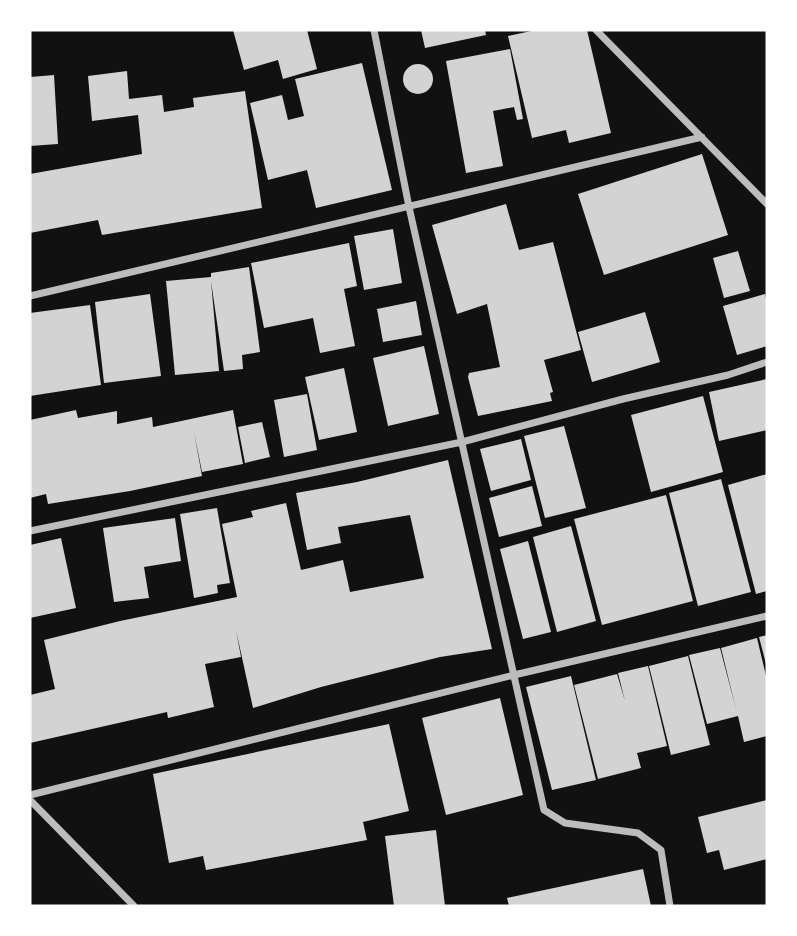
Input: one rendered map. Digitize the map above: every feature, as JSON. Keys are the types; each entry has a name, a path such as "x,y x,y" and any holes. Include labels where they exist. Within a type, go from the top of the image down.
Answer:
{"street":[{"path":"374,30 409,207 544,810 565,823 638,833 646,838 660,850 670,906"},
{"path":"596,30 767,204"},
{"path":"30,296 702,137"},
{"path":"30,531 462,442 623,399 728,375 767,362"},
{"path":"134,906 30,798 514,676 767,616"}],"building":[{"path":"233,30 307,30 317,69 283,79 278,60 244,70"},
{"path":"421,30 485,30 486,35 425,48"},
{"path":"536,30 587,30 611,133 569,143 566,130 532,138 508,36"},
{"path":"510,49 523,119 517,120 514,107 493,111 503,166 466,173 446,61"},
{"path":"362,63 392,190 316,208 307,170 268,180 250,103 282,95 288,120 304,116 295,79"},
{"path":"418,64 428,69 433,79 428,89 418,94 408,89 403,79 408,69"},
{"path":"127,71 129,99 162,95 164,112 194,107 193,98 245,91 262,208 102,235 98,220 30,233 30,174 142,154 138,115 92,121 88,76"},
{"path":"54,75 58,144 30,146 30,77"},
{"path":"702,154 728,235 604,275 578,194"},
{"path":"506,204 519,250 553,242 581,350 544,360 553,392 550,393 552,401 478,416 469,373 500,367 487,304 457,314 432,225"},
{"path":"393,229 402,283 364,290 354,236"},
{"path":"349,243 357,286 344,289 355,346 320,353 313,318 264,328 251,263"},
{"path":"738,251 750,291 724,298 713,258"},
{"path":"249,267 260,352 242,355 243,369 224,371 211,281 219,371 175,375 166,281 211,277 211,273"},
{"path":"150,294 161,376 104,383 95,302"},
{"path":"765,294 767,346 737,355 723,306"},
{"path":"416,301 422,335 383,342 377,309"},
{"path":"90,305 101,385 30,396 30,313"},
{"path":"645,312 660,362 592,382 578,332"},
{"path":"424,346 439,414 388,426 373,358"},
{"path":"344,368 357,432 319,440 305,377"},
{"path":"767,379 767,430 719,441 709,392"},
{"path":"307,394 317,450 284,457 274,400"},
{"path":"703,396 723,472 651,492 631,415"},
{"path":"76,410 78,418 117,411 117,424 152,417 153,427 233,410 243,464 202,472 194,432 202,476 48,504 46,494 30,498 30,420"},
{"path":"262,422 270,457 245,463 238,427"},
{"path":"564,426 586,508 545,518 524,436"},
{"path":"521,439 531,480 491,491 480,449"},
{"path":"448,460 492,649 440,657 321,687 253,708 236,630 241,657 205,664 214,707 168,718 167,712 30,743 30,695 55,689 44,640 237,597 222,524 253,517 251,511 286,503 301,570 343,560 350,592 424,578 410,515 338,527 341,543 307,550 296,493 357,482"},
{"path":"767,474 767,591 756,594 728,485"},
{"path":"721,479 751,592 698,606 669,493"},
{"path":"532,486 542,526 499,537 489,498"},
{"path":"666,495 693,601 602,625 574,519"},
{"path":"217,508 230,583 217,585 218,593 194,598 180,514"},
{"path":"175,518 181,561 144,567 149,598 114,602 103,528"},
{"path":"571,526 596,621 557,632 533,537"},
{"path":"61,538 76,608 30,618 30,545"},
{"path":"528,541 551,632 523,639 500,549"},
{"path":"767,635 767,664 766,664 759,637"},
{"path":"757,638 767,680 767,736 744,742 738,716 707,724 689,655 720,648 736,709 721,648"},
{"path":"688,656 710,745 671,755 649,666"},
{"path":"648,666 667,746 637,753 641,768 598,779 574,685 617,674 625,701 618,673"},
{"path":"571,676 596,780 552,790 526,687"},
{"path":"500,698 523,795 446,815 422,718"},
{"path":"389,724 409,811 363,822 367,840 206,870 203,856 169,863 153,774"},
{"path":"767,800 767,859 724,870 719,850 707,853 698,817"},
{"path":"436,830 445,906 394,906 385,836"},
{"path":"643,869 651,906 509,906 507,898"}]}
